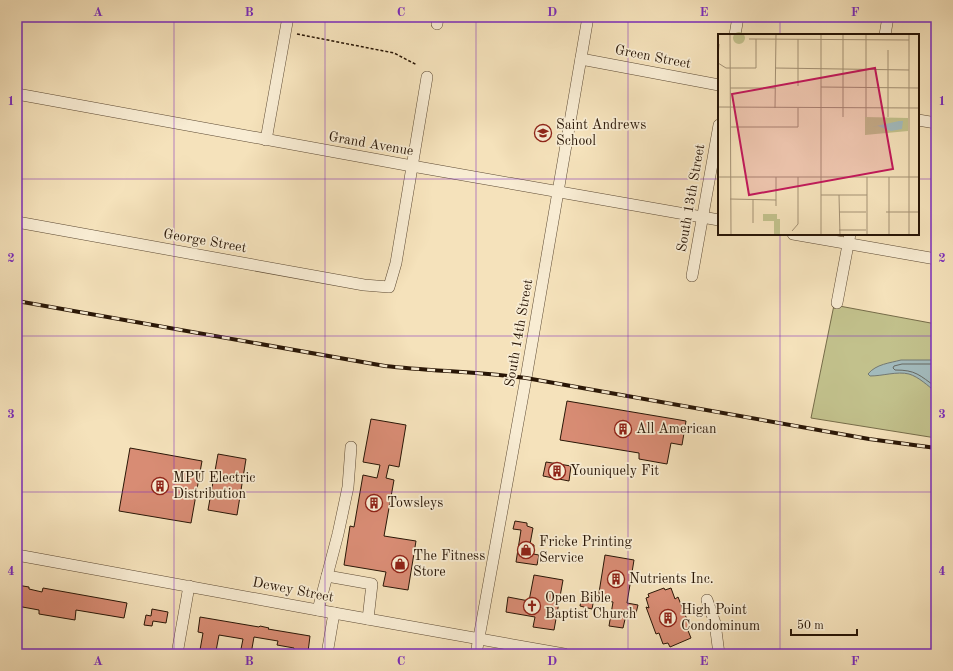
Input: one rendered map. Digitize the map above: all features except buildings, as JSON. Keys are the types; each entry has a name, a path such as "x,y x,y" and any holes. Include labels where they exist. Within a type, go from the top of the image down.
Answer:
{"street":[{"path":"266,140 288,17"},
{"name":"South 14th Street","path":"476,654 526,378 588,17"},
{"path":"735,34 738,17"},
{"path":"885,34 888,17"},
{"name":"Green Street","path":"581,59 718,85"},
{"path":"412,166 427,77"},
{"name":"Grand Avenue","path":"17,94 266,140 718,220"},
{"path":"919,120 936,123"},
{"name":"South 13th Street","path":"692,276 718,130"},
{"name":"George Street","path":"17,222 364,285 389,287 396,263 412,166"},
{"path":"804,235 849,239 936,259"},
{"path":"838,303 849,239"},
{"path":"318,610 338,534 348,487 351,447"},
{"name":"Dewey Street","path":"17,555 564,654"},
{"path":"327,576 372,584 368,619"},
{"path":"177,654 189,586"},
{"path":"706,600 715,623 719,654"},
{"path":"327,654 334,613"}],"path":[{"path":"297,34 394,53 416,65"}],"shaded area":[{"path":"834,305 936,324 936,438 811,418"}],"water":[{"path":"901,360 936,360 936,392 913,375 900,373 870,376 868,374 879,366"}],"railway":[{"path":"17,301 385,366 526,378 869,439 936,448"}],"place":[{"name":"Saint Andrews School","path":"543,133"},
{"name":"All American","path":"623,429"},
{"name":"Youniquely Fit","path":"557,471"},
{"name":"MPU Electric Distribution","path":"160,486"},
{"name":"Towsleys","path":"374,503"},
{"name":"Fricke Printing Service","path":"526,550"},
{"name":"The Fitness Store","path":"400,564"},
{"name":"Nutrients Inc.","path":"616,579"},
{"name":"Open Bible Baptist Church","path":"532,606"},
{"name":"High Point Condominum","path":"668,618"}]}
